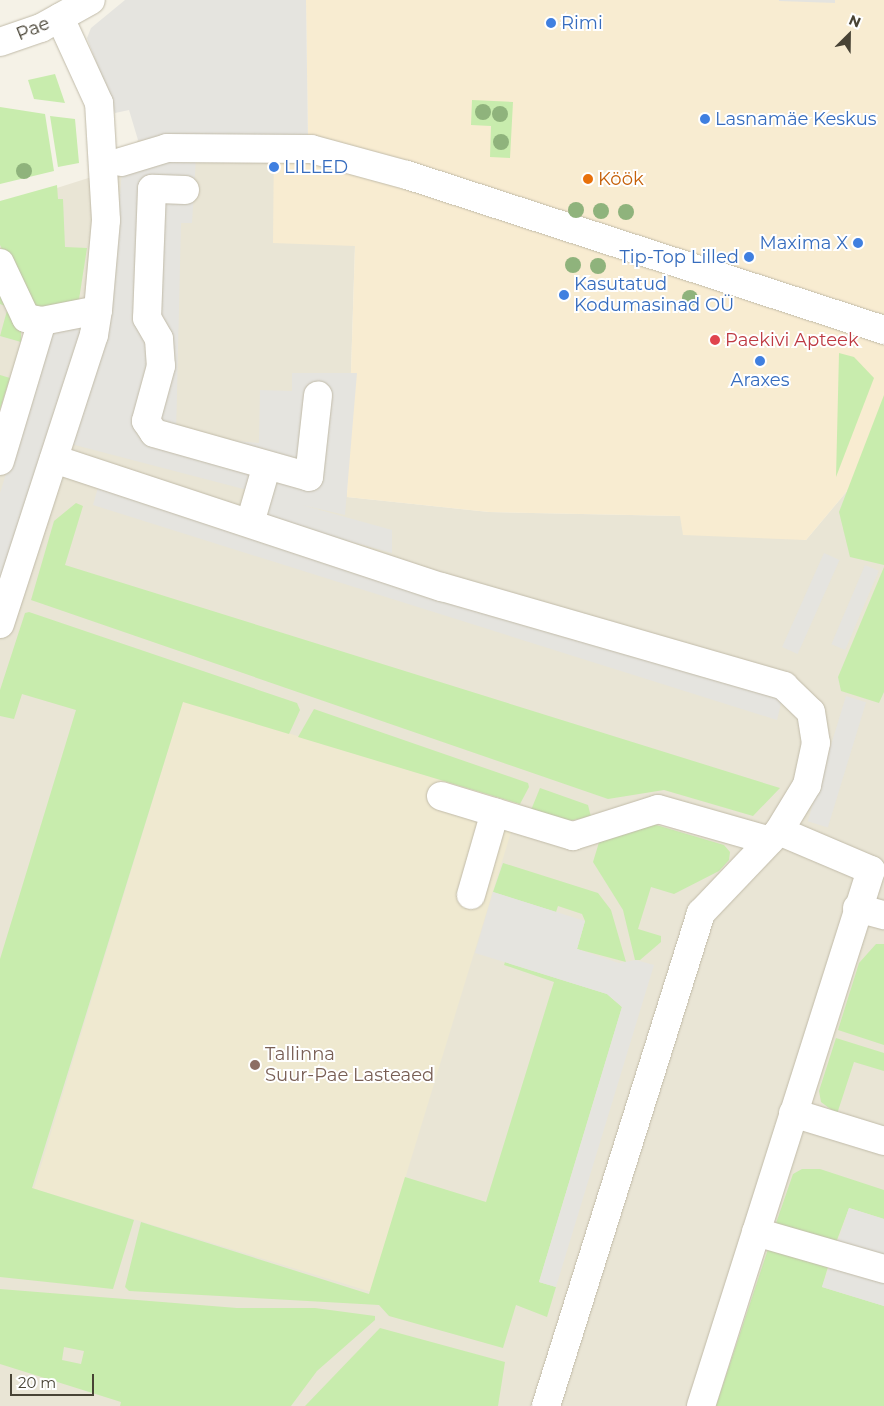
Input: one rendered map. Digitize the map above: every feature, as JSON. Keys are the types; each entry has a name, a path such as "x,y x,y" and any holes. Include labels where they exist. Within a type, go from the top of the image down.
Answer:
{"street":[{"name":"Pae","path":"0,42 60,18 91,0"},
{"path":"0,624 54,459 98,310 106,220 99,104 60,18"},
{"path":"121,162 167,148 311,149 407,175 884,330"},
{"path":"185,190 152,189 147,318 160,339 161,366 146,421 154,433 309,478 318,395"},
{"path":"0,263 26,318 42,321 98,310"},
{"path":"0,461 42,321"},
{"path":"54,459 442,587 784,686 810,712 816,743 807,784 774,836 700,913 546,1406"},
{"path":"250,523 267,465"},
{"path":"441,796 573,836 658,809 774,836 871,870 857,908 701,1406"},
{"path":"471,895 495,812"},
{"path":"857,908 884,915"},
{"path":"793,1113 884,1140"},
{"path":"756,1232 884,1269"}],"shaded area":[{"path":"125,0 306,0 308,140 138,140 129,110 115,113 87,38 91,28"},
{"path":"306,0 884,0 884,447 806,540 683,535 680,516 489,512 347,497 355,246 273,243 274,140 308,140"},
{"path":"835,0 835,3 779,1"},
{"path":"138,140 274,140 355,245 347,497 489,512 680,516 806,540 884,447 884,1406 0,1406 0,206 120,168"},
{"path":"171,154 196,157 192,223 181,223 176,436 259,443 260,390 292,391 292,373 357,373 345,515 302,505 392,530 392,553 264,518 270,496 71,444 117,234 122,170"},
{"path":"85,325 0,591 0,493 50,333"},
{"path":"99,484 783,695 777,720 93,505"},
{"path":"824,553 840,560 798,654 782,647"},
{"path":"865,565 879,571 845,650 831,644"},
{"path":"846,696 866,702 828,827 808,821"},
{"name":"Tallinna Suur-Pae Lasteaed","path":"183,701 520,804 371,1292 34,1189"},
{"path":"493,892 585,921 577,949 619,963 636,960 654,965 556,1287 539,1282 622,1007 607,994 475,953"},
{"path":"849,1208 884,1219 884,1306 822,1287"}],"green space":[{"path":"55,74 65,103 34,99 28,80"},
{"path":"472,100 513,102 510,158 490,157 491,126 471,125"},
{"path":"0,107 45,114 54,171 0,184"},
{"path":"50,116 75,119 79,163 58,167"},
{"path":"57,185 58,199 63,199 65,247 87,248 78,306 30,308 0,245 0,201"},
{"path":"0,281 21,325 21,342 0,336 8,307 0,304"},
{"path":"839,353 854,357 874,378 836,477"},
{"path":"0,375 10,378 0,409"},
{"path":"884,395 884,565 850,557 839,512"},
{"path":"76,503 83,506 65,565 780,788 753,816 664,790 608,799 31,600 54,521"},
{"path":"884,567 884,692 879,703 841,691 838,677"},
{"path":"29,612 297,703 300,710 289,734 183,702 32,1188 134,1220 113,1289 0,1277 0,959 76,710 22,694 14,719 0,716 0,690 25,613"},
{"path":"314,709 528,783 529,787 520,804 298,737"},
{"path":"540,788 588,805 591,817 567,821 531,810"},
{"path":"653,824 724,845 730,852 729,860 719,871 674,894 651,887 638,929 661,936 661,942 640,960 635,960 623,910 593,862 600,839"},
{"path":"503,863 598,893 611,910 626,962 577,949 585,921 582,914 558,906 556,912 493,892"},
{"path":"876,944 884,944 884,1045 838,1030 859,963"},
{"path":"505,962 607,994 622,1007 539,1282 556,1287 547,1317 516,1305 503,1348 389,1316 379,1305 129,1291 125,1287 141,1222 369,1294 405,1177 486,1202 554,982 504,965"},
{"path":"836,1038 884,1053 884,1071 854,1062 837,1114 821,1102 819,1091"},
{"path":"802,1169 820,1169 884,1190 884,1219 849,1208 834,1248 774,1229 793,1174"},
{"path":"770,1243 830,1260 822,1287 884,1306 884,1406 716,1406"},
{"path":"0,1289 237,1308 315,1308 375,1316 375,1320 317,1371 291,1406 120,1406 121,1402 0,1364","holes":["64,1347 84,1351 81,1364 62,1360"]},
{"path":"380,1328 505,1362 498,1406 305,1406"}],"place":[{"name":"Rimi","path":"551,23"},
{"name":"Lasnamäe Keskus","path":"705,119"},
{"name":"LILLED","path":"274,167"},
{"name":"Köök","path":"588,179"},
{"name":"Maxima X","path":"858,243"},
{"name":"Tip-Top Lilled","path":"749,257"},
{"name":"Kasutatud Kodumasinad OÜ","path":"564,295"},
{"name":"Paekivi Apteek","path":"715,340"},
{"name":"Araxes","path":"760,361"},
{"name":"Tallinna Suur-Pae Lasteaed","path":"255,1065"}]}
